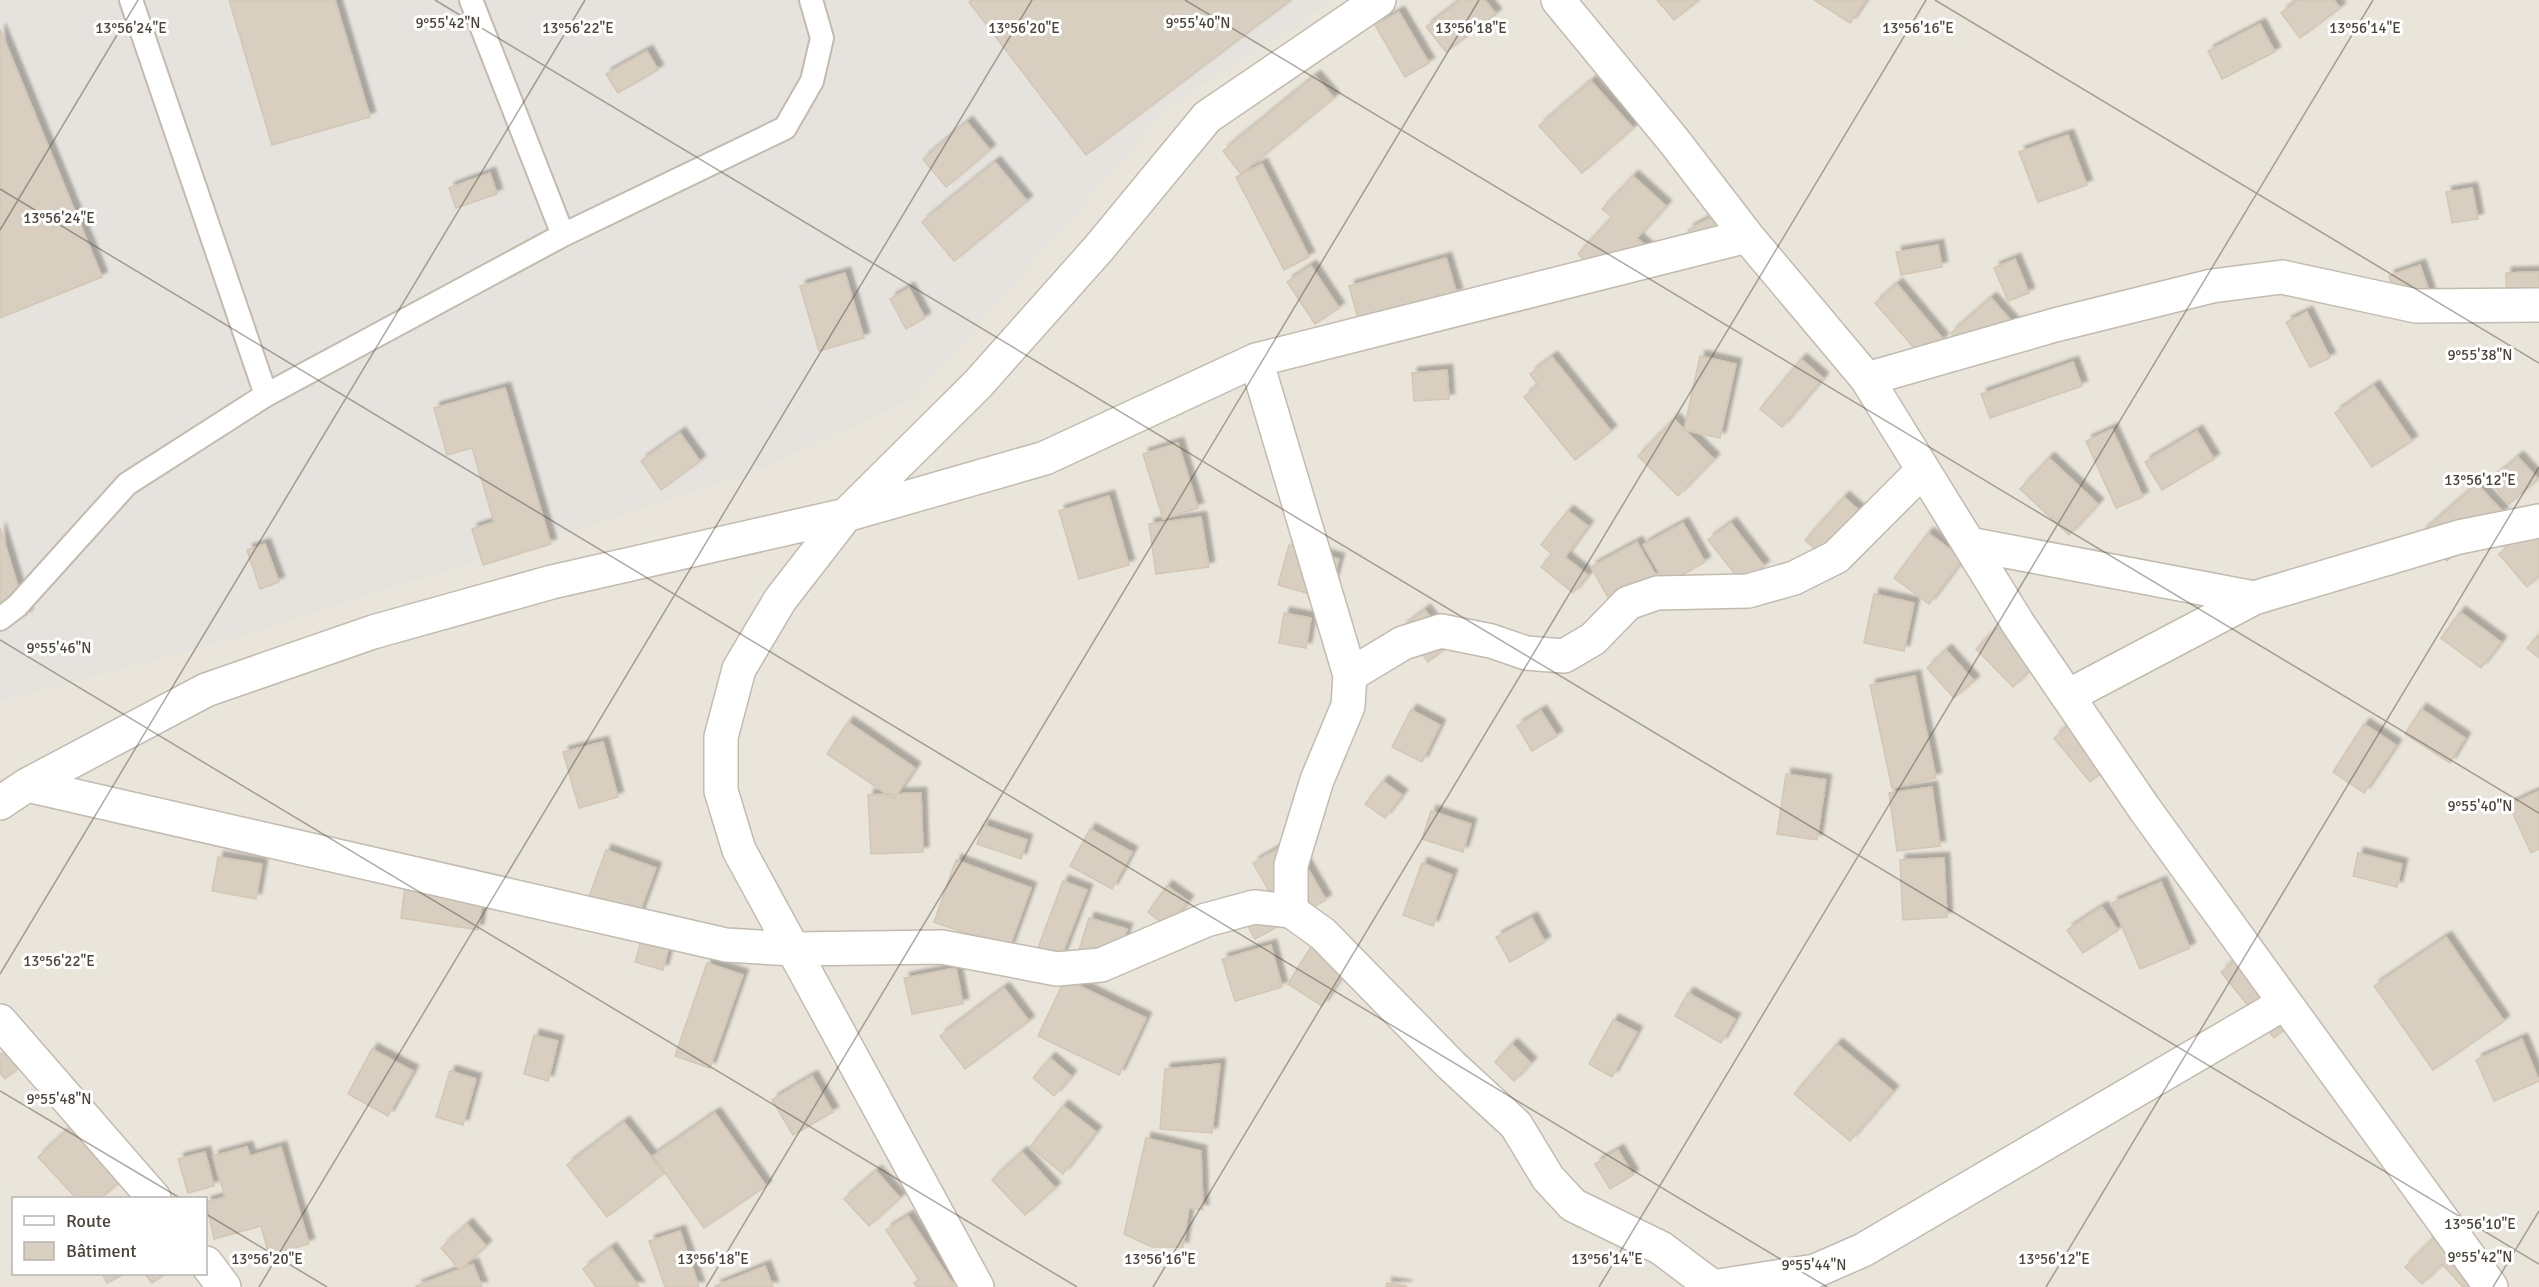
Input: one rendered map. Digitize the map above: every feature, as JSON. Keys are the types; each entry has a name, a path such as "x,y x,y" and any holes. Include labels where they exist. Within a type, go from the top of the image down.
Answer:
{"street":[{"path":"977,1287 739,850 721,791 721,737 739,669 780,600 846,515 978,384 1099,249 1207,117 1379,0"},
{"path":"1558,0 1674,141 1747,236 1867,379 2019,625 2144,808 2491,1287"},
{"path":"13,794 206,690 373,632 552,582 846,515 1045,458 1256,360 1747,236"},
{"path":"1867,379 2055,325 2212,286 2270,278 2282,277 2416,306 2539,305"},
{"path":"2494,305 2539,327"},
{"path":"1256,360 1350,675 1348,706 1317,780 1291,865 1291,910"},
{"path":"1350,675 1403,643 1441,631 1491,640 1526,653 1564,656 1593,639 1628,603 1657,593 1748,591 1794,578 1836,557 1923,470"},
{"path":"2068,696 2254,598 2459,537 2539,520"},
{"path":"1969,544 2254,598"},
{"path":"13,794 726,945 793,949 942,947 1057,969 1101,965 1206,920 1254,907 1291,910 1323,934 1451,1065 1516,1125 1548,1178 1573,1205 1661,1248 1713,1287 1815,1271 1863,1250 2285,1003"},
{"path":"0,1021 153,1197"},
{"path":"207,1264 224,1287"}],"lane":[{"path":"131,0 266,395"},
{"path":"471,0 562,235"},
{"path":"0,619 17,606 128,484 266,395 562,235 785,128 812,81 822,38 811,0"}],"shaded area":[{"path":"0,0 2539,0 2539,1287 0,1287"},
{"path":"0,0 1335,0 1169,106 913,399 747,475 215,644 0,701"}],"building":[{"path":"229,0 335,0 370,117 272,145"},
{"path":"972,0 1291,0 1086,155 969,2"},
{"path":"1461,0 1485,0 1496,14 1446,52 1426,27"},
{"path":"1657,0 1699,0 1674,20"},
{"path":"1814,0 1866,0 1850,23"},
{"path":"2298,0 2334,0 2340,8 2300,38 2281,13"},
{"path":"1399,12 1429,63 1405,77 1375,25"},
{"path":"2260,24 2275,52 2222,79 2208,51"},
{"path":"0,29 102,277 0,318"},
{"path":"647,51 658,70 618,93 606,74"},
{"path":"1315,76 1334,98 1241,174 1223,151"},
{"path":"1591,81 1633,128 1582,173 1539,126"},
{"path":"967,122 990,150 946,187 923,159"},
{"path":"2068,135 2087,185 2038,202 2019,152"},
{"path":"995,162 1027,201 954,261 922,222"},
{"path":"1262,164 1309,257 1284,270 1236,177"},
{"path":"490,173 497,194 456,208 449,188"},
{"path":"1633,176 1666,206 1637,238 1649,249 1613,287 1578,254 1612,217 1602,209"},
{"path":"2472,188 2478,219 2452,223 2446,192"},
{"path":"1723,211 1737,236 1702,255 1688,230"},
{"path":"1938,245 1942,267 1901,275 1896,252"},
{"path":"1446,258 1457,294 1359,322 1349,286"},
{"path":"2015,259 2029,293 2008,301 1994,268"},
{"path":"2420,265 2431,297 2400,308 2389,276"},
{"path":"1311,266 1339,308 1315,324 1287,282"},
{"path":"2539,272 2539,310 2507,311 2506,273"},
{"path":"845,273 864,338 819,351 800,286"},
{"path":"1897,284 1943,339 1922,357 1875,303"},
{"path":"909,288 925,318 906,329 890,299"},
{"path":"1991,298 2016,326 1977,361 1951,333"},
{"path":"2307,312 2330,358 2310,367 2286,322"},
{"path":"1700,356 1736,364 1720,438 1684,430"},
{"path":"1552,357 1611,431 1575,460 1524,397 1538,385 1530,374"},
{"path":"1801,359 1823,378 1782,427 1760,409"},
{"path":"2073,362 2082,386 1990,418 1981,394"},
{"path":"1447,370 1449,399 1414,401 1412,373"},
{"path":"2374,386 2412,441 2372,467 2335,413"},
{"path":"505,388 551,544 483,565 472,529 494,522 472,448 447,455 434,408"},
{"path":"1674,419 1714,459 1678,496 1638,456"},
{"path":"2112,429 2143,497 2116,508 2086,441"},
{"path":"2197,431 2214,459 2162,490 2145,462"},
{"path":"680,433 700,461 661,490 641,461"},
{"path":"1178,443 1198,508 1163,519 1143,454"},
{"path":"2518,457 2538,479 2509,504 2490,481"},
{"path":"2049,458 2098,504 2069,535 2020,489"},
{"path":"2477,484 2503,512 2447,561 2421,533"},
{"path":"1109,496 1129,565 1079,579 1059,511"},
{"path":"1844,497 1882,531 1841,574 1805,540"},
{"path":"1568,511 1588,526 1565,557 1588,575 1573,593 1541,567 1552,554 1541,545"},
{"path":"1201,517 1209,567 1156,574 1149,524"},
{"path":"2536,522 2539,525 2539,576 2527,587 2499,554"},
{"path":"1683,523 1705,562 1666,584 1643,545"},
{"path":"1731,523 1764,566 1742,583 1708,540"},
{"path":"0,528 27,615 0,623"},
{"path":"1928,533 1963,559 1929,604 1894,578"},
{"path":"1637,542 1656,576 1610,601 1591,567"},
{"path":"265,544 279,582 260,589 247,550"},
{"path":"1289,545 1339,559 1328,599 1278,585"},
{"path":"1874,594 1914,603 1904,651 1864,643"},
{"path":"1425,610 1451,644 1428,662 1402,628"},
{"path":"2460,612 2501,642 2481,668 2441,638"},
{"path":"1284,613 1311,618 1306,648 1279,643"},
{"path":"2004,622 2041,660 2013,687 1976,649"},
{"path":"2539,635 2539,658 2527,648"},
{"path":"1946,650 1974,681 1954,698 1927,668"},
{"path":"1915,676 1936,778 1892,788 1870,685"},
{"path":"2421,709 2465,738 2450,763 2405,734"},
{"path":"1411,710 1440,725 1422,762 1392,747"},
{"path":"1541,711 1557,736 1532,751 1517,726"},
{"path":"2077,719 2113,764 2090,782 2054,738"},
{"path":"848,722 915,768 894,799 827,754"},
{"path":"2364,724 2396,745 2364,793 2333,772"},
{"path":"603,742 618,797 579,808 563,752"},
{"path":"1786,774 1826,780 1817,840 1777,834"},
{"path":"1383,781 1402,795 1385,818 1365,804"},
{"path":"1932,787 1940,846 1897,851 1889,793"},
{"path":"2539,791 2539,849 2531,853 2509,805"},
{"path":"921,793 923,852 871,854 868,795"},
{"path":"1431,811 1471,824 1463,852 1422,839"},
{"path":"983,825 1027,840 1021,859 977,844"},
{"path":"1090,829 1132,852 1112,889 1070,866"},
{"path":"1292,841 1326,900 1255,939 1242,915 1273,898 1253,863"},
{"path":"606,850 656,868 634,927 584,910"},
{"path":"2358,853 2402,864 2397,887 2353,876"},
{"path":"218,857 262,864 256,899 212,891"},
{"path":"1944,858 1947,917 1903,920 1900,860"},
{"path":"956,860 1031,888 1009,948 934,922"},
{"path":"1422,863 1452,875 1433,926 1403,915"},
{"path":"1063,881 1087,890 1059,962 1036,953"},
{"path":"2161,882 2190,948 2140,969 2112,903"},
{"path":"405,886 483,898 478,930 401,918"},
{"path":"1167,886 1188,901 1168,928 1148,912"},
{"path":"2102,907 2118,930 2083,953 2067,930"},
{"path":"1089,918 1127,929 1112,975 1075,963"},
{"path":"1532,918 1545,942 1510,962 1496,937"},
{"path":"643,934 670,942 663,970 635,962"},
{"path":"1319,934 1354,956 1322,1006 1288,984"},
{"path":"2446,937 2504,1021 2433,1070 2374,986"},
{"path":"1271,945 1282,987 1235,1001 1222,959"},
{"path":"2243,954 2297,1020 2274,1038 2221,972"},
{"path":"707,963 743,975 710,1068 675,1056"},
{"path":"956,968 963,1004 912,1014 904,978"},
{"path":"1065,979 1146,1018 1119,1075 1038,1036"},
{"path":"1004,988 1029,1021 965,1069 940,1036"},
{"path":"1688,993 1735,1019 1721,1043 1675,1016"},
{"path":"1613,1020 1637,1032 1612,1077 1589,1064"},
{"path":"534,1035 558,1041 548,1081 524,1074"},
{"path":"2522,1039 2539,1081 2494,1101 2476,1060"},
{"path":"14,1043 29,1059 5,1079 0,1073 0,1055"},
{"path":"1512,1044 1531,1063 1514,1081 1495,1062"},
{"path":"1837,1044 1893,1091 1850,1141 1794,1094"},
{"path":"372,1049 413,1071 388,1116 348,1094"},
{"path":"1050,1058 1071,1076 1054,1096 1033,1078"},
{"path":"1220,1064 1212,1133 1160,1129 1165,1069"},
{"path":"450,1071 476,1079 463,1125 436,1117"},
{"path":"812,1076 833,1112 793,1135 772,1100"},
{"path":"1063,1106 1096,1132 1063,1174 1030,1147"},
{"path":"86,1113 136,1167 102,1197 75,1197 38,1157"},
{"path":"715,1113 766,1186 704,1228 653,1156"},
{"path":"624,1122 664,1173 607,1217 567,1165"},
{"path":"1146,1138 1201,1151 1203,1210 1189,1208 1183,1247 1152,1247 1124,1234"},
{"path":"247,1147 250,1156 281,1147 309,1244 269,1255 261,1226 214,1239 207,1202 225,1197 213,1156"},
{"path":"1618,1150 1633,1175 1610,1189 1595,1164"},
{"path":"205,1152 214,1186 188,1193 178,1159"},
{"path":"1022,1152 1055,1188 1025,1215 992,1180"},
{"path":"876,1171 900,1198 869,1226 844,1199"},
{"path":"908,1216 955,1287 917,1287 914,1283 919,1280 886,1230"},
{"path":"2449,1223 2480,1287 2463,1287 2442,1264 2422,1284 2405,1267"},
{"path":"467,1224 486,1246 460,1270 441,1248"},
{"path":"680,1231 699,1287 665,1287 649,1241"},
{"path":"611,1248 639,1287 596,1287 583,1269"},
{"path":"473,1264 482,1287 416,1286"},
{"path":"765,1266 773,1287 715,1287 715,1286"},
{"path":"103,1275 122,1275 107,1283"},
{"path":"146,1275 164,1275 152,1283"},
{"path":"1387,1283 1407,1286 1386,1287"}]}
